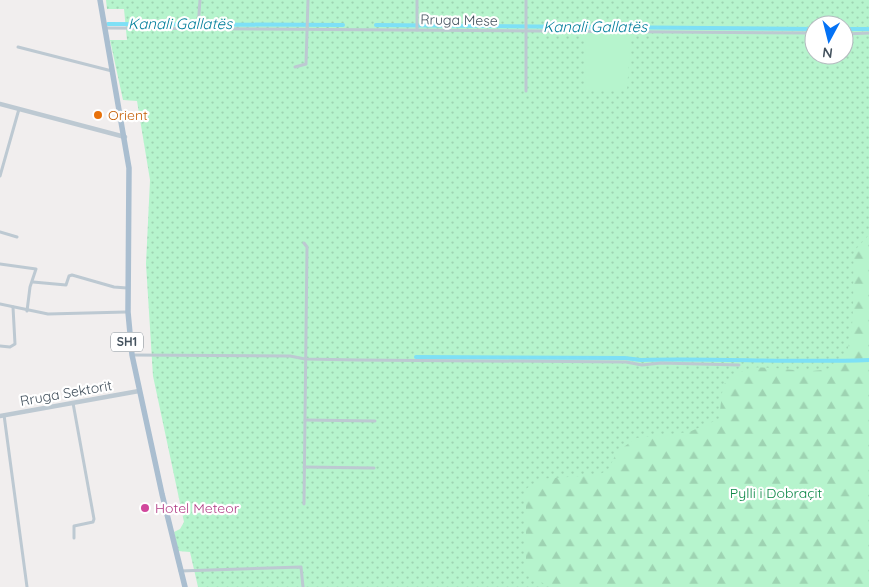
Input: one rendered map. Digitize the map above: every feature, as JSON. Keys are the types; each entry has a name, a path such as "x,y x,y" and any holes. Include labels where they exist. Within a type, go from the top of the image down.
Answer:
{"main road":[{"name":"SH1","path":"100,0 125,137 130,187 128,320 138,391"},
{"name":"SH1","path":"129,244 126,288 129,355 185,587"}],"street":[{"path":"198,27 200,0"},
{"path":"295,67 306,64 308,0"},
{"path":"417,0 417,29"},
{"path":"526,0 526,91"},
{"name":"Rruga Mese","path":"105,28 198,27 804,33"},
{"path":"854,34 869,33"},
{"path":"18,47 112,71"},
{"path":"0,104 125,137"},
{"path":"0,176 19,109"},
{"path":"0,232 17,237"},
{"path":"304,243 307,247 304,504"},
{"path":"0,264 36,269 30,287 27,311"},
{"path":"33,282 66,285 69,276 72,275 114,288 126,288"},
{"path":"0,304 27,311 61,315 126,312"},
{"path":"0,346 12,347 15,344 13,307"},
{"path":"132,355 290,356 305,359 739,365"},
{"name":"Rruga Sektorit","path":"2,415 138,391"},
{"path":"73,403 94,519 91,523 74,526 74,538"},
{"path":"2,415 27,587"},
{"path":"305,420 375,421"},
{"path":"304,467 374,468"},
{"path":"180,571 301,567 303,587"}],"green space":[{"path":"106,0 869,0 869,587 198,587 190,552 178,551 174,532 180,529 184,522 153,376 146,264 150,180 137,101 123,100 110,40 127,40 124,9 107,9"},
{"path":"586,33 631,34 627,90 585,90"},
{"name":"Pylli i Dobraçit","path":"869,235 869,587 555,587 534,580 526,572 526,489 539,479 598,475 608,470 617,452 636,438 689,432 719,419 723,385 745,370 771,368 813,371 836,365 844,357 851,335 854,251"}],"waterway":[{"name":"Kanali Gallatës","path":"108,24 343,25"},
{"name":"Kanali Gallatës","path":"376,25 804,29"},
{"name":"Kanali Gallatës","path":"854,29 869,29"},
{"path":"416,357 625,358 641,360 869,360"}],"place":[{"name":"Orient","path":"98,115"},
{"name":"Hotel Meteor","path":"145,508"}]}
